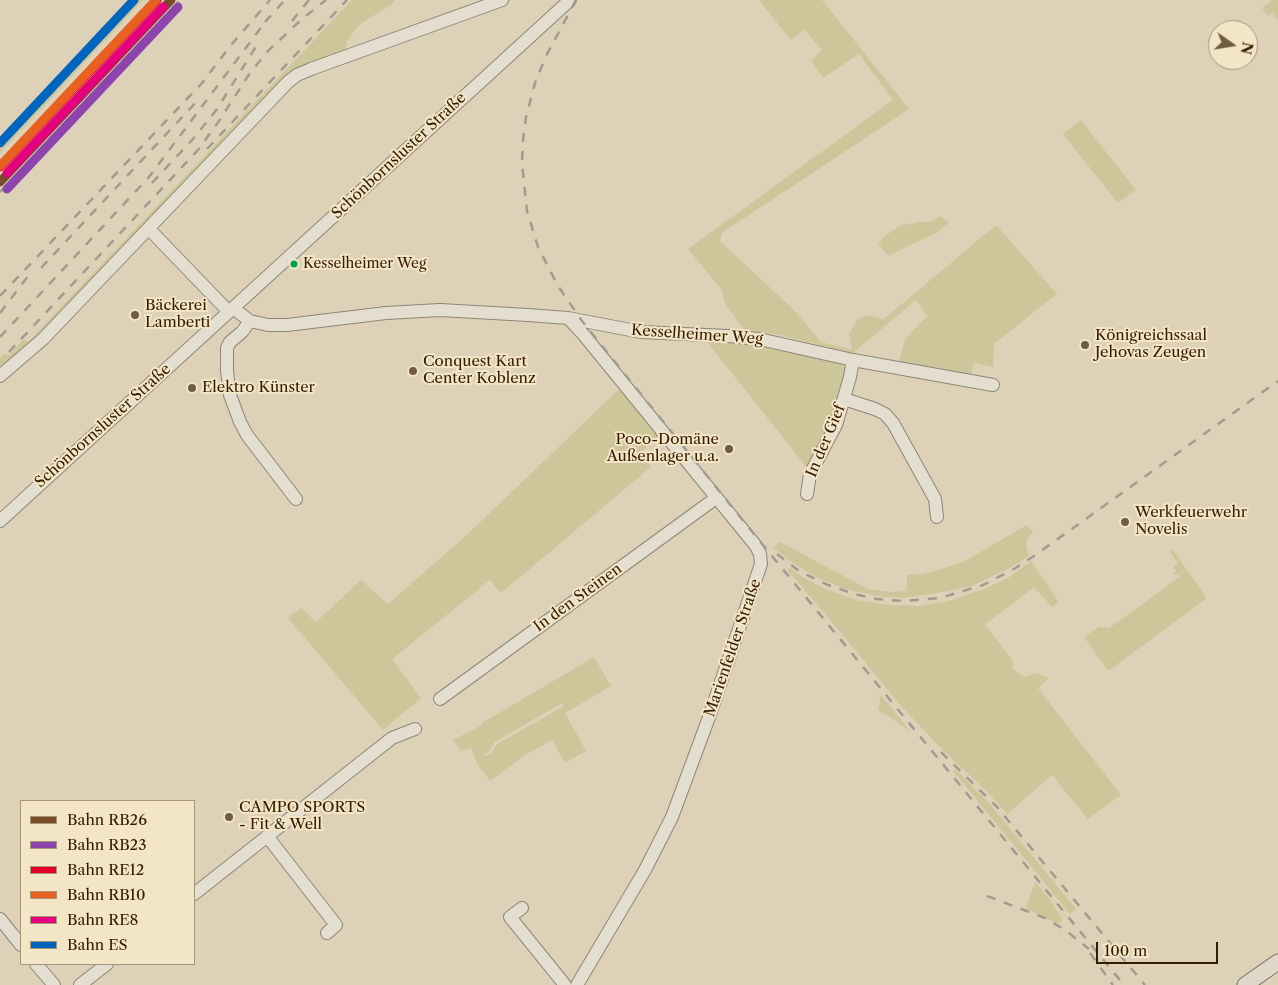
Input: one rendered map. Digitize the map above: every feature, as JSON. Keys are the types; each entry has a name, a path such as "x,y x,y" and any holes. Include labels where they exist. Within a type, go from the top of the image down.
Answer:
{"main road":[{"path":"1246,985 1278,962"}],"street":[{"path":"0,376 43,339 278,91 297,75 502,0"},
{"name":"Schönbornsluster Straße","path":"0,521 570,0"},
{"path":"149,229 231,310"},
{"name":"Kesselheimer Weg","path":"231,310 250,321 268,325 287,325 386,313 440,310 568,318 641,332 759,339 853,360 993,385"},
{"name":"Marienfelder Straße","path":"568,318 756,546 760,554 761,564 672,817 646,870 577,985"},
{"path":"250,321 242,332 230,342 227,348 226,370 230,395 247,435 296,499"},
{"name":"In der Gief","path":"807,494 810,474 836,425 853,360"},
{"path":"844,399 880,411 893,423 935,499 937,517"},
{"name":"In den Steinen","path":"440,699 716,498"},
{"path":"195,893 392,738 415,729"},
{"path":"266,836 336,925 327,933"},
{"path":"522,908 506,920 565,985"},
{"path":"0,919 20,944"},
{"path":"37,965 54,985"},
{"path":"80,985 106,965"}],"shaded area":[{"path":"130,0 143,0 0,153 0,141"},
{"path":"352,0 395,0 391,5 360,24 347,41 344,54 286,77 36,340 0,370 0,358 4,353 8,356 24,339 28,342"},
{"path":"759,0 822,0 909,109 722,233 720,241 794,310 821,342 852,350 849,334 857,320 866,315 884,319 996,225 1057,294 994,344 993,367 974,363 971,375 899,362 905,339 927,316 916,300 853,353 776,334 744,330 725,303 721,289 688,249 893,100 859,54 823,78 811,61 822,50 805,30 791,40"},
{"path":"1272,0 1278,0 1278,20 1272,13 1268,16 1262,8"},
{"path":"1081,120 1136,190 1118,203 1063,134"},
{"path":"939,216 949,222 938,232 888,256 878,243 899,226 931,222"},
{"path":"707,342 751,344 842,362 847,374 832,424 808,469"},
{"path":"618,390 624,390 660,436 639,453 651,467 501,593 490,580 392,659 421,698 383,730 288,618 301,608 316,622 361,580 388,604 471,531"},
{"path":"1027,525 1033,532 1028,537 1026,545 1029,556 1010,568 972,586 905,598 882,597 844,589 812,575 787,559 773,547 780,542 868,589 891,592 907,591 907,575 935,571 963,562"},
{"path":"1173,550 1206,599 1108,671 1084,637 1099,627 1109,628 1181,576 1173,574 1176,571 1173,567 1178,563 1170,552"},
{"path":"1031,561 1059,602 1052,607 1034,587 985,625 1013,661 1013,669 1025,677 1035,673 1049,678 1038,688 1121,795 1088,819 1052,775 1007,814 901,706 787,570 790,568 823,588 856,600 888,605 919,606 952,600 984,589 1008,578"},
{"path":"594,657 611,686 565,713 586,751 565,763 552,740 525,755 490,781 477,764 471,748 461,751 453,740 482,725 482,723","holes":["562,703 564,706 496,745 492,753 484,755 489,752 495,742"]},
{"path":"881,695 911,732 878,709"},
{"path":"955,769 989,803 1076,909 1070,914 953,771"},
{"path":"1035,882 1048,897 1063,920 1058,924 1026,908"}],"railway":[{"path":"0,192 180,0"},
{"path":"0,296 202,83 231,45 270,0"},
{"path":"265,22 285,0"},
{"path":"292,21 309,0"},
{"path":"9,352 198,150 250,73 268,51 302,19 326,0"},
{"path":"207,149 347,0"},
{"path":"576,0 546,56 535,83 526,117 523,140 522,163 527,211 538,247 558,286 582,321 749,528 1124,985"},
{"path":"0,337 149,177 269,17"},
{"path":"152,183 193,139 217,109 260,40"},
{"path":"41,268 200,98"},
{"path":"0,313 32,271"},
{"path":"777,554 799,571 828,585 854,594 877,599 903,601 940,598 983,585 1034,556 1278,381"},
{"path":"941,752 997,807 1145,985"},
{"path":"987,896 1045,918 1065,930 1089,949"},
{"path":"1090,953 1113,985"}],"rail line":[{"name":"ES","path":"0,143 134,0"},
{"name":"RB10","path":"0,166 156,0"},
{"name":"RE12","path":"0,167 157,0"},
{"name":"RB26","path":"0,182 171,0"},
{"name":"RE8","path":"7,173 163,7"},
{"name":"RB23","path":"7,189 178,7"}],"place":[{"name":"Kesselheimer Weg","path":"294,264"},
{"name":"Bäckerei Lamberti","path":"135,315"},
{"name":"Königreichssaal Jehovas Zeugen","path":"1085,345"},
{"name":"Conquest Kart Center Koblenz","path":"413,371"},
{"name":"Elektro Künster","path":"192,388"},
{"name":"Poco-Domäne Außenlager u.a.","path":"729,449"},
{"name":"Werkfeuerwehr Novelis","path":"1125,522"},
{"name":"CAMPO SPORTS - Fit & Well","path":"229,817"}]}
